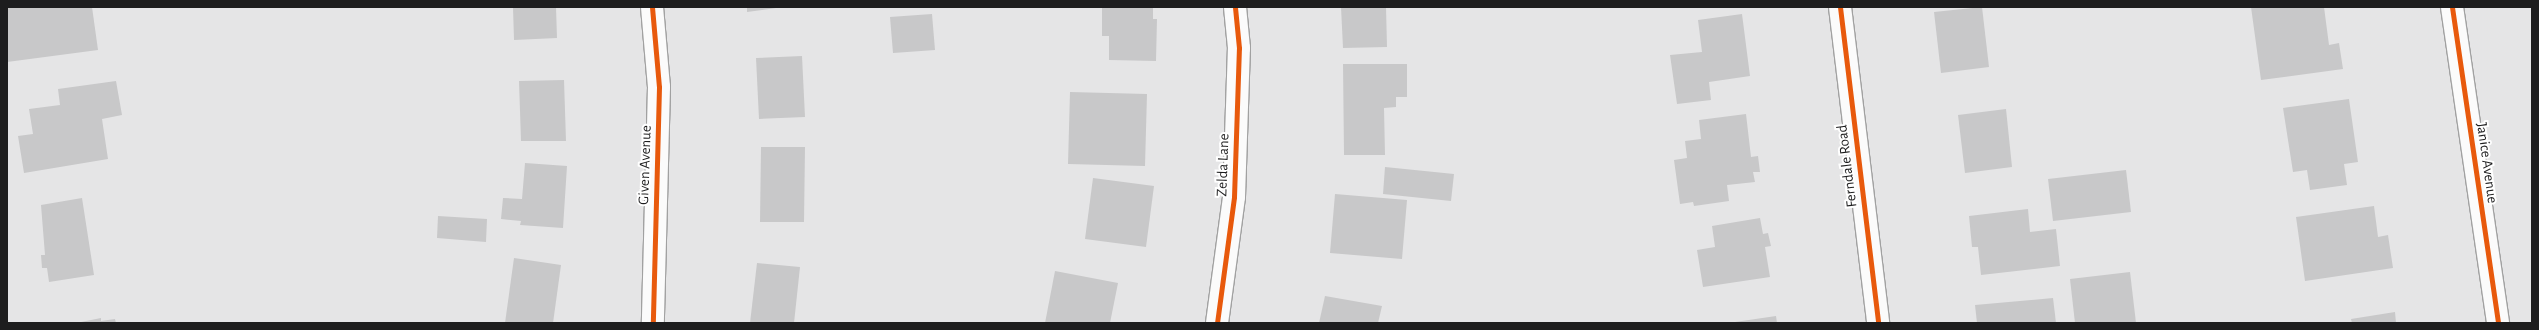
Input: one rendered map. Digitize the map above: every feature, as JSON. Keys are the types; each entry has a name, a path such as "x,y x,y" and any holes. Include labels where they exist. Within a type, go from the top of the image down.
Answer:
{"street":[{"name":"Given Avenue","path":"652,7 660,87 653,323"},
{"name":"Zelda Lane","path":"1217,323 1234,197 1239,48 1235,7"},
{"name":"Ferndale Road","path":"1840,7 1878,323"},
{"name":"Janice Avenue","path":"2452,7 2498,323"}],"building":[{"path":"7,7 92,7 98,50 7,62"},
{"path":"513,7 556,7 557,38 514,40"},
{"path":"747,7 776,7 776,8 747,12"},
{"path":"1102,7 1153,7 1153,19 1157,19 1156,61 1109,60 1109,36 1102,36"},
{"path":"1341,7 1386,7 1387,47 1343,48"},
{"path":"1982,7 1989,67 1941,73 1934,12"},
{"path":"2251,7 2324,7 2329,45 2339,43 2343,69 2261,80"},
{"path":"932,14 935,50 893,53 890,17"},
{"path":"1742,14 1750,76 1709,82 1711,100 1677,104 1670,55 1702,52 1698,20"},
{"path":"802,56 805,117 759,119 756,58"},
{"path":"1343,64 1407,64 1407,97 1396,97 1396,107 1384,108 1385,155 1344,155"},
{"path":"564,80 566,141 521,141 519,81"},
{"path":"116,81 122,115 102,119 108,159 24,173 18,136 33,134 29,109 60,105 58,89"},
{"path":"1070,92 1147,94 1145,166 1068,164"},
{"path":"2349,99 2358,162 2344,164 2347,185 2310,190 2307,170 2293,172 2283,108"},
{"path":"2006,109 2012,167 1965,173 1958,115"},
{"path":"1746,114 1751,157 1758,156 1760,172 1753,172 1755,182 1727,185 1729,201 1694,206 1693,202 1680,204 1674,160 1687,158 1685,141 1701,139 1699,120"},
{"path":"761,147 805,147 804,222 760,222"},
{"path":"525,163 567,166 563,228 520,225 521,221 501,219 503,198 522,199"},
{"path":"1385,167 1454,174 1451,201 1383,194"},
{"path":"2126,170 2131,212 2053,221 2048,179"},
{"path":"1093,178 1154,186 1146,247 1085,239"},
{"path":"1335,194 1407,200 1402,259 1330,253"},
{"path":"82,198 94,275 49,282 47,268 42,268 41,255 45,255 41,205"},
{"path":"2374,206 2378,237 2388,235 2393,268 2305,281 2296,217"},
{"path":"2028,209 2030,232 2056,229 2060,266 1981,275 1978,247 1972,247 1969,216"},
{"path":"438,216 487,219 486,242 437,238"},
{"path":"1760,218 1763,234 1768,233 1771,246 1765,247 1770,277 1703,287 1697,250 1715,247 1712,226"},
{"path":"514,258 561,265 553,323 505,323"},
{"path":"757,263 800,267 794,323 750,323"},
{"path":"1055,271 1118,283 1110,323 1045,323"},
{"path":"2130,272 2136,323 2075,323 2070,279"},
{"path":"1325,296 1382,306 1378,323 1319,323"},
{"path":"2053,298 2056,323 1977,323 1975,305"},
{"path":"2395,312 2396,323 2352,323 2351,319"},
{"path":"1776,316 1777,323 1735,322"},
{"path":"101,318 101,321 115,319 116,323 76,323"}],"cycle path":[{"path":"652,7 659,87 653,323"},
{"path":"1217,323 1234,197 1239,48 1235,7"},
{"path":"1840,7 1878,323"},
{"path":"2452,7 2498,323"}]}
